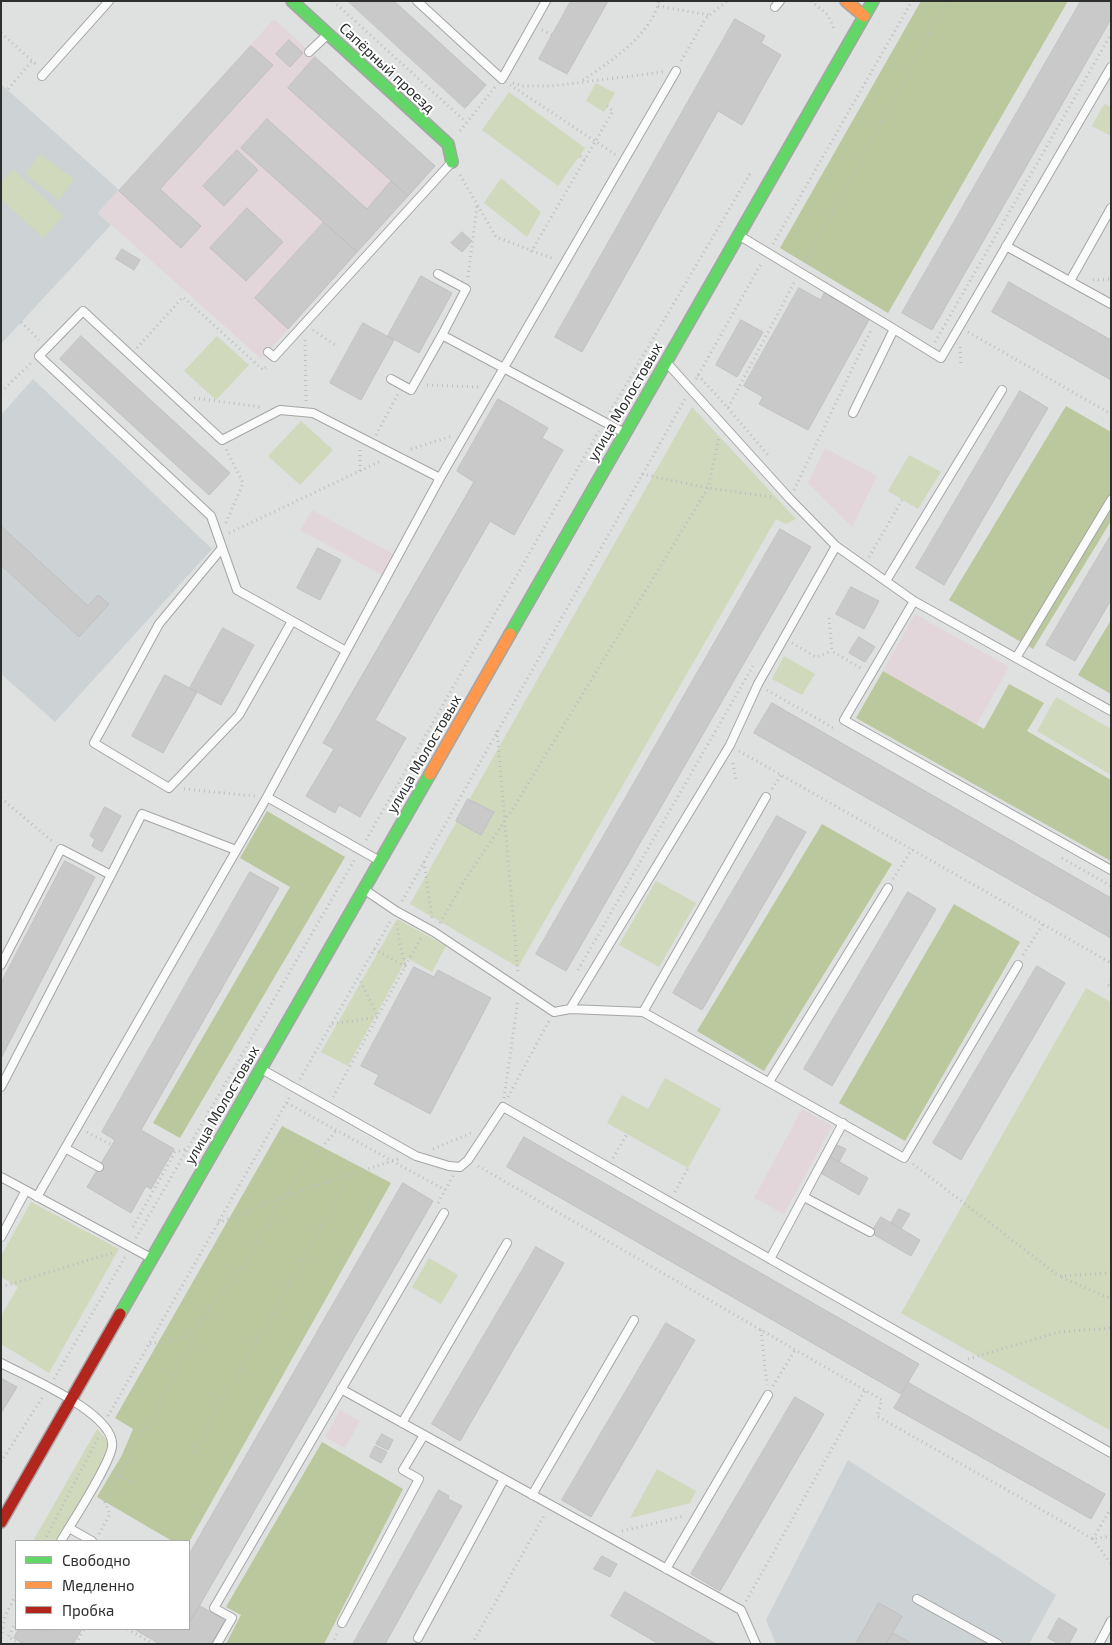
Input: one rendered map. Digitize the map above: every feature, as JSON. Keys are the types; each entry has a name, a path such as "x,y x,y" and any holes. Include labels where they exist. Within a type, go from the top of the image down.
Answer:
{"street":[{"name":"Сапёрный проезд","path":"292,1 448,144"},
{"path":"846,1 864,16"},
{"name":"улица Молостовых","path":"1,1522 873,1"},
{"path":"448,144 452,162"}],"lane":[{"path":"44,74 109,1"},
{"path":"417,1 502,79 546,1"},
{"path":"310,52 328,34"},
{"path":"738,235 941,358 1111,67"},
{"path":"37,1197 267,797 466,431 676,70"},
{"path":"268,352 274,358 452,162"},
{"path":"1070,281 1111,208"},
{"path":"1006,246 1111,304"},
{"path":"391,379 411,390 466,289 438,274"},
{"path":"346,651 237,590 211,516 39,356 83,311 222,440 280,410 313,413 373,442 440,478"},
{"path":"853,413 894,329"},
{"path":"442,335 625,433"},
{"path":"666,361 692,387 790,499 836,546 914,601 1111,711"},
{"path":"886,581 1002,390"},
{"path":"1016,658 1111,500"},
{"path":"570,1009 730,745 758,684 836,546"},
{"path":"222,548 159,624 94,743 169,788 239,715 292,621"},
{"path":"914,601 844,720 1111,870"},
{"path":"267,797 380,861"},
{"path":"643,1012 766,797"},
{"path":"1,1087 142,814 236,850"},
{"path":"1,965 61,849 110,875"},
{"path":"769,1082 888,888"},
{"path":"364,889 396,911 434,932 554,1012 570,1009 643,1012 904,1158 1018,964"},
{"path":"260,1069 416,1156 459,1167 468,1160 503,1107 1111,1453"},
{"path":"770,1259 843,1124"},
{"path":"65,1148 99,1167"},
{"path":"1,1177 25,1192 152,1259"},
{"path":"1,1237 25,1192"},
{"path":"804,1197 870,1232"},
{"path":"218,1644 232,1618 214,1608 444,1213"},
{"path":"402,1423 507,1243"},
{"path":"532,1495 634,1320"},
{"path":"1,1363 38,1383 68,1404 90,1411 104,1424 111,1435 112,1448 62,1540"},
{"path":"340,1389 741,1610 756,1644"},
{"path":"666,1569 768,1395"},
{"path":"342,1623 418,1479 403,1470 424,1435"},
{"path":"418,1638 504,1480"},
{"path":"68,1528 92,1540"},
{"path":"916,1599 998,1644"},
{"path":"1099,1644 1111,1621"}],"path":[{"path":"333,1 466,122"},
{"path":"580,82 624,51 640,34 658,6 659,1"},
{"path":"448,144 502,79 523,86 552,86 676,70 709,15 727,1"},
{"path":"811,1 828,15 835,31 830,40"},
{"path":"45,1540 111,1408 150,1345 698,375 912,1"},
{"path":"728,408 947,1"},
{"path":"658,6 709,15"},
{"path":"1,33 44,74"},
{"path":"929,351 1111,34"},
{"path":"8,89 32,61"},
{"path":"512,86 623,160"},
{"path":"530,252 613,111 607,106"},
{"path":"580,156 585,160"},
{"path":"452,162 496,237 530,252 564,262"},
{"path":"1,1462 47,1390 130,1248 604,422 755,167"},
{"path":"466,289 477,206"},
{"path":"131,354 183,297 263,370 274,358"},
{"path":"642,474 708,488 790,499 876,319"},
{"path":"21,322 47,348"},
{"path":"304,324 338,347"},
{"path":"304,324 306,412"},
{"path":"959,327 961,366"},
{"path":"959,327 1111,414"},
{"path":"1,392 39,356"},
{"path":"698,375 771,458"},
{"path":"414,384 492,388"},
{"path":"373,442 402,385"},
{"path":"176,396 280,410"},
{"path":"434,932 463,883 504,824 708,488 722,421"},
{"path":"219,537 395,455 466,431"},
{"path":"360,436 360,471"},
{"path":"219,537 243,483 222,440"},
{"path":"790,480 796,487"},
{"path":"864,566 902,500"},
{"path":"829,618 832,651"},
{"path":"784,638 816,657 832,651"},
{"path":"832,651 871,675"},
{"path":"574,978 758,658"},
{"path":"497,731 520,988 503,1107"},
{"path":"730,745 1111,963"},
{"path":"766,797 782,775"},
{"path":"169,788 267,797"},
{"path":"1,798 61,849"},
{"path":"888,888 912,849"},
{"path":"424,862 434,932"},
{"path":"396,911 399,941 406,967"},
{"path":"1018,964 1043,924"},
{"path":"328,1106 426,929"},
{"path":"374,950 406,967"},
{"path":"358,978 378,1017"},
{"path":"1111,980 1108,985 1111,987"},
{"path":"503,1107 554,1012"},
{"path":"332,1024 378,1017"},
{"path":"286,1102 445,1190"},
{"path":"218,1223 284,1196 392,1161 416,1156 491,1125"},
{"path":"150,1345 185,1336 236,1277 296,1176 337,1130"},
{"path":"608,1166 627,1134"},
{"path":"99,1138 112,1145"},
{"path":"133,1227 175,1152 187,1149"},
{"path":"904,1158 1059,1276 1111,1299"},
{"path":"468,1160 882,1400 877,1416 1093,1539 1111,1564"},
{"path":"669,1202 688,1168"},
{"path":"193,1452 351,1174"},
{"path":"160,1179 167,1184"},
{"path":"1,1287 130,1248"},
{"path":"1059,1276 1111,1273"},
{"path":"95,1540 110,1514 104,1502 215,1301"},
{"path":"953,1363 1059,1332 1111,1328"},
{"path":"761,1330 768,1395"},
{"path":"768,1395 795,1350"},
{"path":"741,1610 866,1390"},
{"path":"103,1467 135,1484"},
{"path":"472,1644 550,1505"},
{"path":"1093,1539 1111,1508"},
{"path":"604,1535 700,1512"},
{"path":"1093,1539 1111,1536"},
{"path":"1,1638 5,1616 14,1603"},
{"path":"15,1624 8,1636 21,1644"},
{"path":"76,1644 83,1630"},
{"path":"129,1630 154,1644"}],"shaded area":[{"path":"274,19 435,166 261,359 98,213"},
{"path":"1,84 119,190 98,213 111,225 1,344"},
{"path":"33,379 212,549 55,722 1,674 1,415"},
{"path":"825,448 877,476 852,527 808,483"},
{"path":"312,510 397,556 386,577 300,530"},
{"path":"915,614 1009,667 976,725 883,671"},
{"path":"802,1109 832,1126 784,1214 754,1198"},
{"path":"340,1410 360,1421 345,1448 325,1437"},
{"path":"848,1460 1056,1595 1029,1644 776,1644 766,1620"}],"green space":[{"path":"921,1 1068,1 888,313 780,248"},
{"path":"596,83 615,93 604,112 586,101"},
{"path":"509,92 585,148 558,186 482,130"},
{"path":"1104,104 1111,107 1111,136 1092,126"},
{"path":"40,154 74,179 59,200 25,174"},
{"path":"13,169 63,216 43,238 1,199 1,182"},
{"path":"501,178 541,212 527,237 484,203"},
{"path":"217,336 249,365 216,400 184,371"},
{"path":"1066,406 1111,432 1111,521 1033,649 949,600"},
{"path":"692,407 796,519 786,524 776,519 518,967 410,904"},
{"path":"301,421 333,450 300,485 268,456"},
{"path":"909,455 941,472 918,509 888,491"},
{"path":"1111,620 1111,694 1078,675"},
{"path":"784,656 815,674 802,695 772,679"},
{"path":"883,671 984,729 1009,684 1044,703 1027,731 1111,780 1111,861 856,718"},
{"path":"1056,697 1111,729 1111,775 1037,731"},
{"path":"267,811 345,857 180,1138 153,1123 290,887 240,858"},
{"path":"822,824 892,864 764,1071 697,1031"},
{"path":"656,881 696,903 659,967 619,945"},
{"path":"954,904 1020,942 905,1141 839,1103"},
{"path":"397,919 446,946 432,972 407,958 348,1066 321,1052"},
{"path":"1086,988 1111,1002 1111,1431 901,1313"},
{"path":"665,1078 721,1109 688,1168 607,1123 622,1095 648,1109"},
{"path":"282,1126 391,1183 190,1540 170,1540 97,1497 122,1455 133,1429 115,1418"},
{"path":"31,1202 119,1249 49,1373 1,1344 1,1316 18,1287 1,1277 1,1256"},
{"path":"429,1258 458,1275 441,1304 412,1287"},
{"path":"97,1429 109,1442 101,1465 59,1540 34,1540"},
{"path":"322,1442 403,1489 324,1644 226,1644 241,1615 226,1607"},
{"path":"657,1469 696,1491 690,1503 630,1518"}],"building":[{"path":"348,1 394,1 486,85 465,108"},
{"path":"571,1 608,1 567,74 539,59"},
{"path":"1081,1 1111,1 1111,19 932,330 902,313"},
{"path":"735,19 765,36 761,43 781,55 742,125 718,111 582,352 555,337"},
{"path":"289,40 303,53 290,67 276,54"},
{"path":"251,46 273,65 160,189 201,226 181,248 119,191"},
{"path":"315,57 435,166 408,196 288,88"},
{"path":"267,119 367,209 391,181 408,196 357,252 241,148"},
{"path":"237,150 258,170 224,206 203,186"},
{"path":"247,208 283,242 246,281 210,248"},
{"path":"324,222 357,252 288,329 255,298"},
{"path":"462,232 472,241 462,252 451,243"},
{"path":"122,249 140,260 134,270 116,259"},
{"path":"421,276 452,293 419,353 388,336"},
{"path":"1009,282 1111,340 1111,380 992,312"},
{"path":"799,288 821,300 824,293 870,318 808,430 759,404 763,397 744,386"},
{"path":"741,320 763,332 737,377 716,365"},
{"path":"363,323 394,340 361,400 330,383"},
{"path":"81,336 230,473 209,495 60,359"},
{"path":"1020,391 1048,408 944,585 916,568"},
{"path":"498,399 548,428 542,438 563,450 514,535 490,521 375,720 406,738 360,817 339,805 335,813 306,796 334,749 323,743 474,482 457,471"},
{"path":"1,526 88,606 98,595 109,604 79,637 1,565"},
{"path":"780,529 811,547 566,971 536,954"},
{"path":"1111,535 1111,600 1075,661 1046,645"},
{"path":"318,548 341,560 320,600 297,588"},
{"path":"851,587 879,601 864,629 836,614"},
{"path":"223,628 254,645 221,705 190,688"},
{"path":"859,637 875,647 865,662 849,653"},
{"path":"165,675 197,692 163,753 132,736"},
{"path":"772,703 1111,898 1111,938 754,733"},
{"path":"468,799 494,812 481,835 456,821"},
{"path":"105,807 121,816 102,852 92,846 95,839 90,836"},
{"path":"777,816 806,832 702,1010 673,993"},
{"path":"65,861 95,877 1,1058 1,983"},
{"path":"250,872 279,888 141,1130 174,1149 151,1189 146,1186 131,1213 87,1187 115,1140 102,1132"},
{"path":"908,892 936,909 832,1086 804,1069"},
{"path":"1037,966 1065,983 961,1160 933,1143"},
{"path":"414,967 434,977 438,970 491,998 430,1114 374,1084 379,1075 361,1066"},
{"path":"524,1137 919,1364 901,1394 507,1167"},
{"path":"835,1144 846,1149 839,1162 829,1156"},
{"path":"829,1156 868,1178 859,1195 819,1172"},
{"path":"403,1183 433,1201 190,1622 190,1553"},
{"path":"899,1209 910,1214 901,1229 891,1223"},
{"path":"881,1217 920,1240 911,1256 871,1233"},
{"path":"536,1247 564,1263 460,1441 432,1424"},
{"path":"666,1323 695,1340 591,1517 562,1500"},
{"path":"1,1378 17,1387 1,1413"},
{"path":"909,1383 1105,1494 1091,1519 894,1408"},
{"path":"795,1397 824,1414 720,1591 691,1574"},
{"path":"382,1434 393,1440 388,1450 376,1444"},
{"path":"375,1446 387,1452 381,1463 370,1457"},
{"path":"439,1490 449,1496 448,1499 462,1506 385,1644 353,1644"},
{"path":"602,1556 617,1564 610,1577 594,1569"},
{"path":"625,1592 716,1644 659,1644 611,1616"},
{"path":"879,1603 902,1616 886,1644 856,1644"},
{"path":"200,1606 225,1620 211,1644 160,1644 136,1630 190,1630 190,1621"},
{"path":"1059,1618 1077,1629 1069,1644 1059,1644 1048,1638"},
{"path":"18,1630 81,1630 73,1644 24,1644 14,1638"},
{"path":"893,1633 912,1644 886,1644"}],"traffic: fast":[{"path":"292,1 448,144 452,162"},
{"path":"510,634 873,1"},
{"path":"120,1314 430,774"}],"traffic: slow":[{"path":"846,1 864,16"},
{"path":"430,774 510,634"}],"traffic: jam":[{"path":"1,1522 120,1314"}]}
